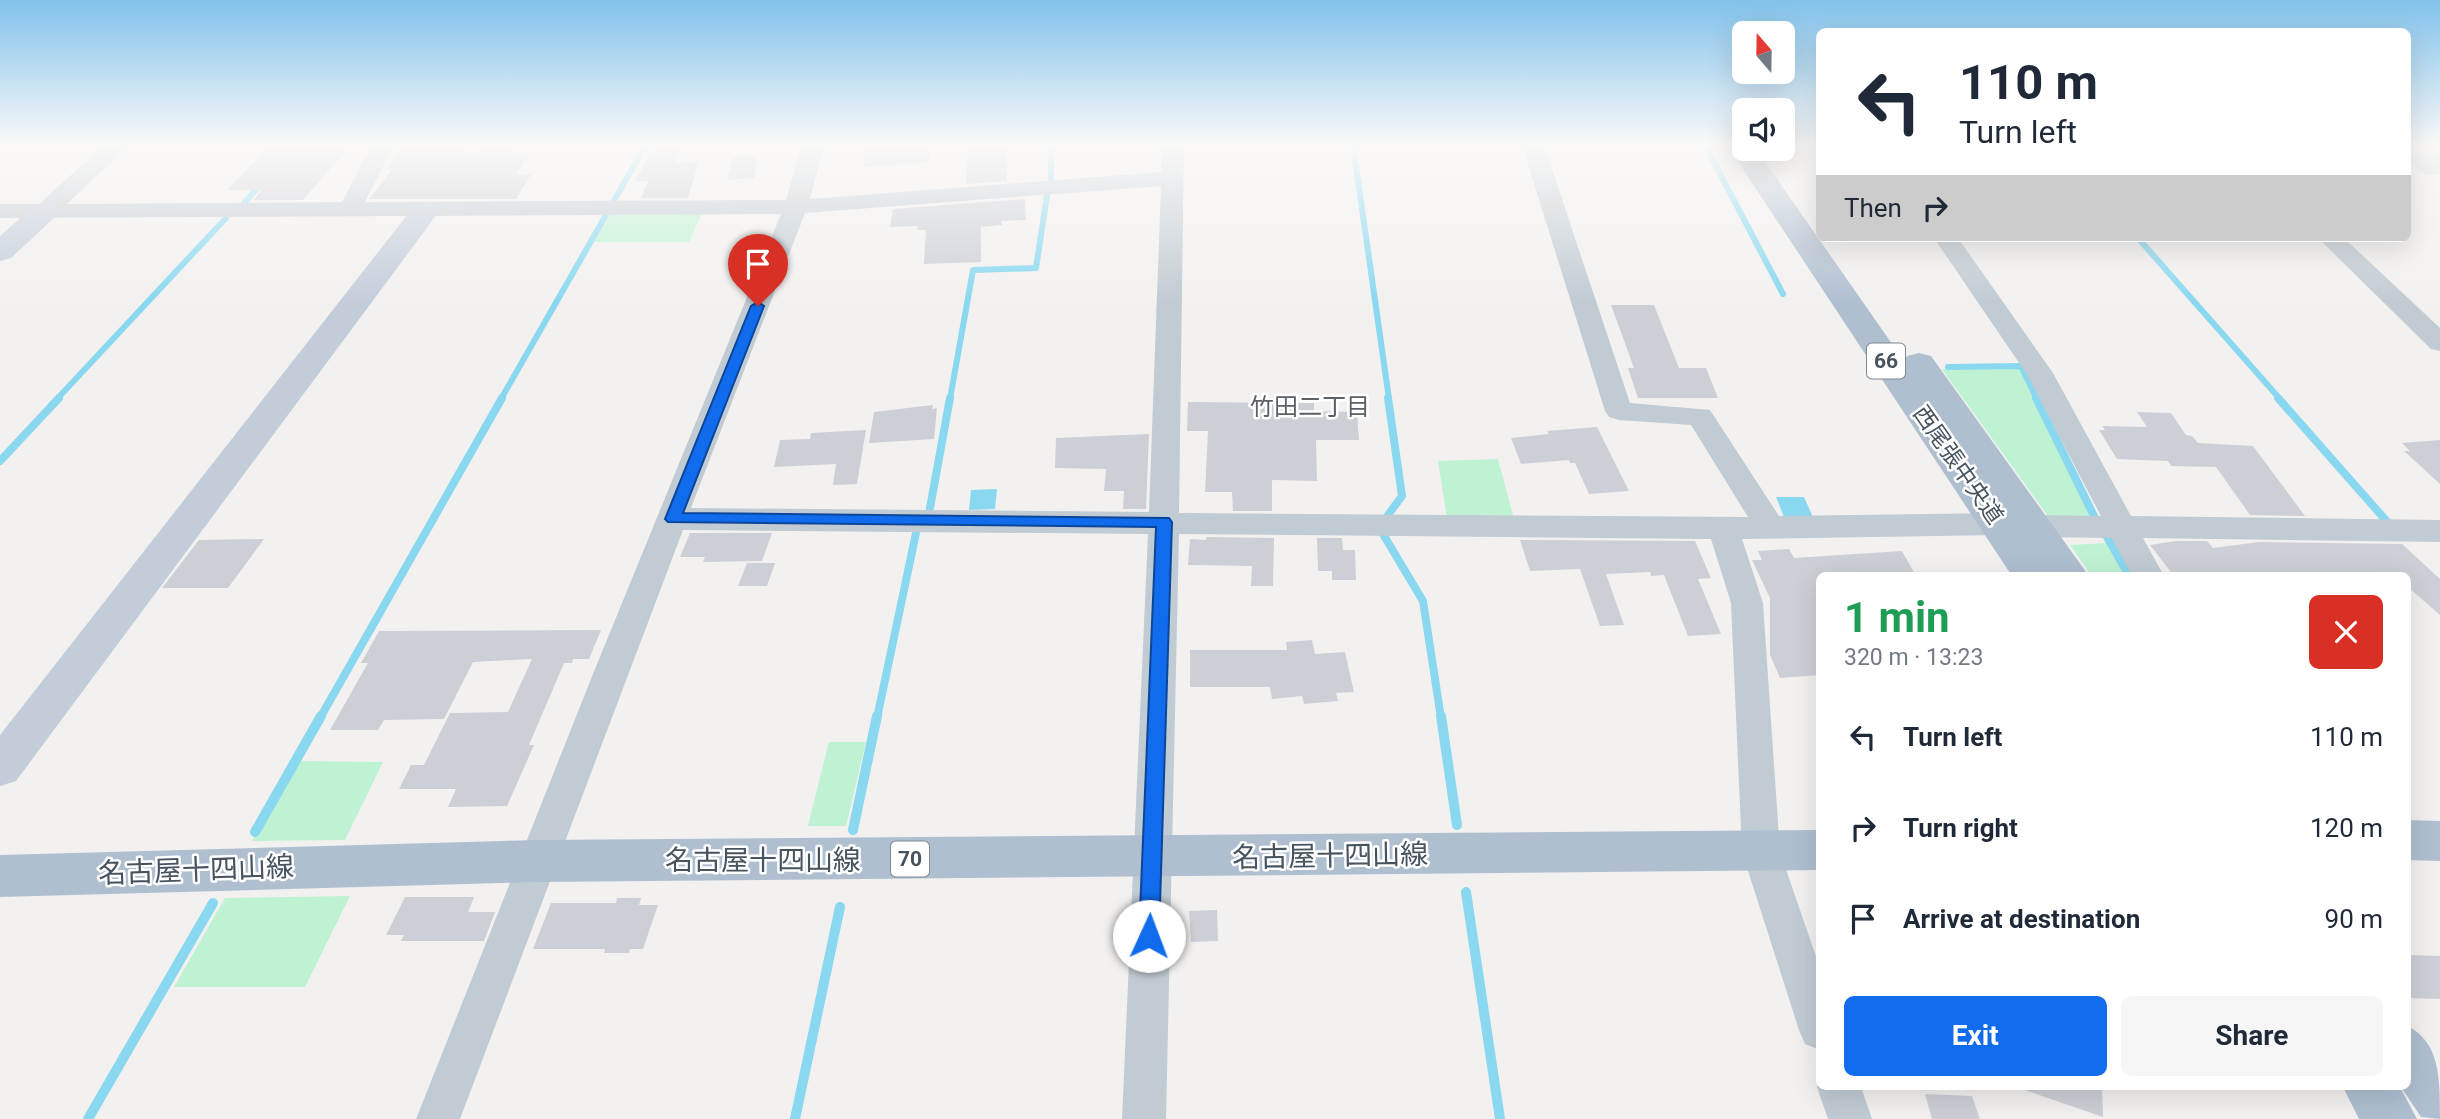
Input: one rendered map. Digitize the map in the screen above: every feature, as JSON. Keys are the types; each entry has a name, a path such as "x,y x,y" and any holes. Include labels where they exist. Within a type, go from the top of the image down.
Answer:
{"main road":[{"name":"西尾張中央道","path":"1775,197 2030,572"},
{"path":"1802,197 1816,217"},
{"name":"西尾張中央道","path":"1834,242 2067,572"},
{"path":"2411,840 2440,841"},
{"name":"名古屋十四山線","path":"0,876 539,861 1152,858 1816,850"},
{"path":"2411,1055 2440,1098"},
{"path":"2371,1090 2390,1119"}],"street":[{"path":"0,252 60,197"},
{"path":"349,211 356,197"},
{"path":"438,1119 799,197"},
{"path":"0,211 425,211 796,207 923,197"},
{"path":"1144,1119 1172,197"},
{"path":"1550,197 1619,411 1700,416 1770,527"},
{"path":"0,768 425,211"},
{"path":"1949,242 2039,373 2146,572"},
{"path":"2334,242 2440,343"},
{"path":"673,519 1723,528 2000,524"},
{"path":"2034,526 2440,531"},
{"path":"1723,528 1747,603 1761,852 1816,1018"},
{"path":"1840,1090 1850,1119"}],"green space":[{"path":"702,213 689,242 594,242 611,214"},
{"path":"2024,368 2093,523 2050,519 1942,369"},
{"path":"1498,459 1514,519 1447,518 1438,461"},
{"path":"2106,543 2122,572 2089,572 2070,545"},
{"path":"829,742 866,742 846,826 808,826"},
{"path":"298,761 383,762 345,840 252,841"},
{"path":"350,896 305,987 174,987 225,898"}],"water":[{"path":"997,489 995,509 969,510 971,490"},
{"path":"1776,497 1804,497 1813,517 1784,517"}],"building":[{"path":"256,197 305,197 303,200 253,200"},
{"path":"370,197 517,197 516,199 369,199"},
{"path":"641,197 688,197 688,198"},
{"path":"1025,199 1026,220 1001,221 1002,225 981,227 981,262 924,264 926,230 917,230 918,226 890,227 893,209"},
{"path":"1611,305 1654,305 1679,368 1706,368 1718,398 1638,398 1628,368 1634,368"},
{"path":"1188,402 1314,403 1314,411 1357,412 1359,440 1316,440 1317,481 1272,480 1272,511 1233,511 1232,492 1205,492 1208,431 1187,431"},
{"path":"933,405 932,409 937,408 934,439 869,443 874,412"},
{"path":"2137,412 2171,413 2186,435 2192,436 2198,443 2253,446 2305,516 2250,515 2216,467 2171,466 2168,461 2117,459 2099,430 2105,430 2102,426 2147,427"},
{"path":"1597,427 1629,491 1589,494 1575,463 1570,463 1569,460 1521,464 1511,438 1549,434 1547,431"},
{"path":"866,430 857,484 833,485 836,464 774,467 780,440 810,439 811,433"},
{"path":"1149,434 1146,509 1123,509 1124,491 1104,491 1106,469 1055,468 1056,438"},
{"path":"2440,440 2440,484 2404,451 2410,451 2402,443"},
{"path":"690,533 772,533 762,561 703,562 705,557 680,557"},
{"path":"1206,537 1274,538 1273,586 1251,586 1252,566 1188,565 1190,539 1206,540"},
{"path":"1317,538 1342,538 1343,550 1355,550 1356,580 1332,580 1332,571 1318,571"},
{"path":"264,539 228,588 162,588 199,540"},
{"path":"1520,540 1695,541 1711,578 1698,579 1721,634 1688,636 1664,575 1651,576 1650,572 1606,574 1624,625 1600,626 1580,569 1530,571"},
{"path":"2176,541 2207,541 2213,548 2259,542 2402,544 2440,579 2440,615 2411,590 2411,572 2171,572 2150,545"},
{"path":"1789,549 1794,558 1902,551 1914,572 1816,572 1816,675 1780,678 1770,655 1770,598 1752,560 1762,560 1758,551"},
{"path":"747,563 775,563 767,586 738,586"},
{"path":"601,630 589,659 573,659 572,663 564,663 529,745 534,745 507,806 448,807 456,789 399,789 411,765 424,765 450,713 508,712 532,659 473,662 444,719 384,720 378,730 330,730 368,663 361,663 379,631"},
{"path":"1312,640 1315,654 1345,652 1354,692 1336,693 1338,701 1304,704 1302,696 1272,699 1270,687 1190,687 1190,650 1287,650 1286,642"},
{"path":"405,897 474,897 468,912 495,912 484,941 401,941 404,935 386,935"},
{"path":"617,898 641,898 639,905 658,905 643,949 630,949 629,953 604,953 605,949 533,949 551,903 616,903"},
{"path":"1217,910 1218,941 1191,942 1189,911"},
{"path":"2411,955 2440,956 2440,999 2411,998"},
{"path":"2025,1090 2102,1090 2103,1117"},
{"path":"1925,1094 1972,1096 1980,1119 1932,1119"}],"waterway":[{"path":"244,203 249,197"},
{"path":"613,202 616,197"},
{"path":"950,399 973,270 1036,268 1047,197"},
{"path":"1360,197 1389,399"},
{"path":"1732,197 1783,294"},
{"path":"501,399 606,215"},
{"path":"57,399 226,218"},
{"path":"2142,242 2280,399"},
{"path":"1948,367 2021,366 2037,399"},
{"path":"0,461 59,398"},
{"path":"320,718 502,398"},
{"path":"930,508 950,398"},
{"path":"1388,398 1402,496 1388,515"},
{"path":"2036,398 2096,520"},
{"path":"2278,398 2390,525"},
{"path":"1380,529 1423,601 1441,718"},
{"path":"877,718 916,533"},
{"path":"2107,537 2127,572"},
{"path":"255,832 321,716"},
{"path":"853,830 877,716"},
{"path":"1441,716 1457,825"},
{"path":"1466,892 1500,1119"},
{"path":"88,1119 213,903"},
{"path":"795,1119 840,907"}],"district":[{"name":"竹田二丁目","path":"1310,407"}],"route":[{"path":"758,306 673,519 1164,522 1149,936"}]}
